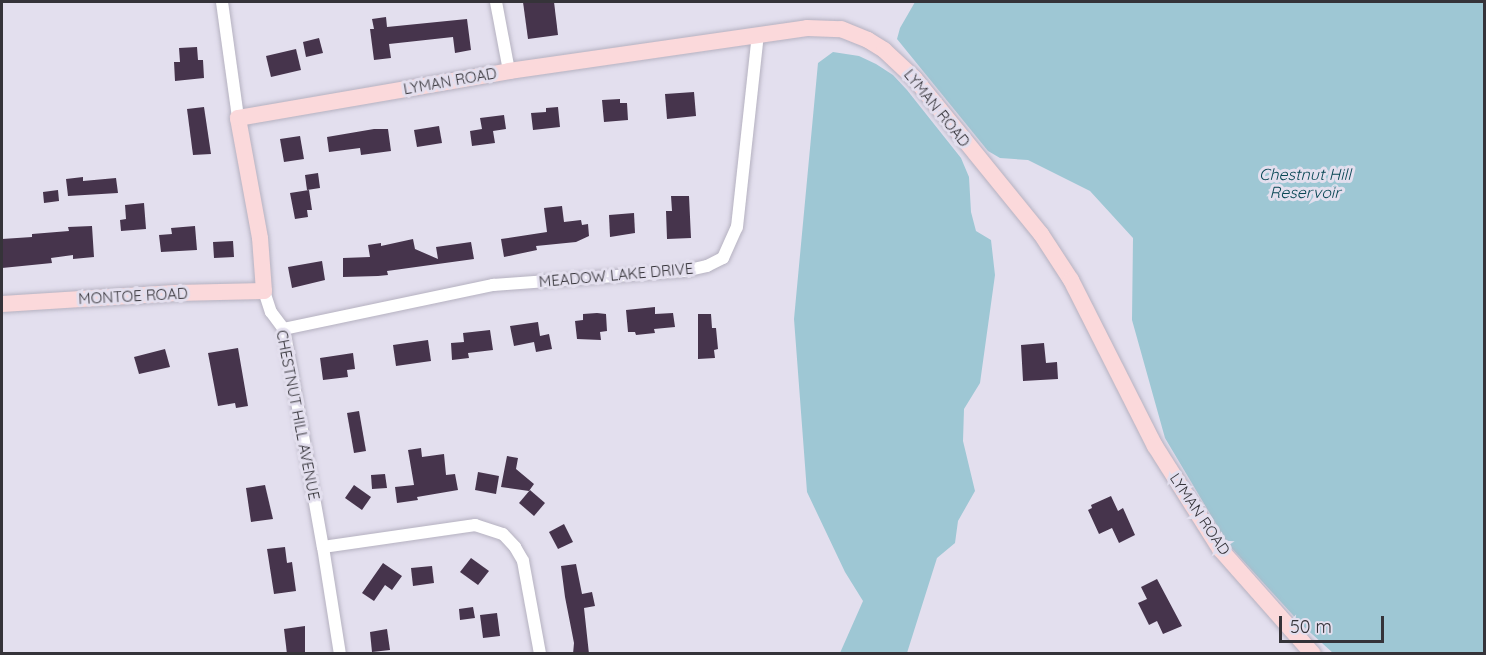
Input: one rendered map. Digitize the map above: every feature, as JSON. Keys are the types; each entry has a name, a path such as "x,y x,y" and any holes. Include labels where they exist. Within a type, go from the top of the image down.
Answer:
{"street":[{"name":"CHESTNUT HILL AVENUE","path":"222,2 238,118 260,238 264,291 271,312 284,329 340,654"},
{"path":"496,2 509,70"},
{"name":"LYMAN ROAD","path":"238,118 509,70 807,28 841,29 868,40 884,50 915,79 1057,257 1071,280 1155,446 1220,549 1313,654"},
{"name":"MEADOW LAKE DRIVE","path":"284,329 493,285 685,271 707,266 723,258 737,227 758,35"},
{"name":"MONTOE ROAD","path":"2,304 176,292 264,291"},
{"path":"323,547 475,525 503,534 516,547 523,561 540,654"}],"water":[{"name":"Chestnut Hill Reservoir","path":"915,2 1484,2 1484,653 1333,653 1302,625 1228,544 1165,438 1132,320 1133,238 1090,191 1028,160 1000,158 988,151 897,39 900,28"},
{"path":"833,52 859,56 876,64 893,75 907,90 961,158 969,177 971,212 976,231 991,240 995,275 980,383 964,409 963,441 975,491 958,521 955,543 937,558 907,653 840,653 863,601 845,572 807,492 794,319 818,63"}],"building":[{"path":"523,2 554,2 558,35 528,39"},
{"path":"386,17 387,27 467,19 471,50 455,53 453,37 389,44 391,58 374,60 370,29 374,29 372,19"},
{"path":"319,38 323,53 306,57 303,42"},
{"path":"197,47 198,60 203,60 204,78 175,81 174,62 180,62 179,48"},
{"path":"296,49 301,70 271,77 266,56"},
{"path":"694,92 696,116 667,119 665,94"},
{"path":"620,99 620,103 627,103 628,120 604,122 602,100"},
{"path":"204,107 211,154 193,155 187,109"},
{"path":"558,107 560,127 533,130 531,113 546,112 546,108"},
{"path":"504,115 506,129 493,131 495,143 472,146 470,131 482,129 480,118"},
{"path":"439,126 442,143 417,147 414,130"},
{"path":"374,129 388,129 391,151 361,155 360,148 329,152 327,137"},
{"path":"300,136 304,159 284,162 280,139"},
{"path":"318,173 320,188 307,190 305,175"},
{"path":"83,177 83,181 116,178 118,193 68,196 66,179"},
{"path":"58,190 59,201 44,203 43,192"},
{"path":"309,190 312,210 307,210 308,217 295,219 290,193"},
{"path":"671,196 689,196 691,238 667,239 666,211 672,211"},
{"path":"144,203 146,229 121,231 120,220 126,219 125,205"},
{"path":"562,206 564,222 581,220 582,225 588,224 589,236 576,242 536,246 537,250 504,257 501,239 547,232 544,208"},
{"path":"634,213 635,233 610,237 609,215"},
{"path":"92,226 94,257 73,259 73,255 51,258 52,263 2,268 2,239 69,231 68,227"},
{"path":"195,226 197,250 161,252 159,235 172,234 171,228"},
{"path":"413,239 415,249 438,259 436,247 471,242 474,259 387,271 388,275 343,277 343,258 370,257 368,245 381,243 381,246"},
{"path":"233,241 234,257 214,258 213,242"},
{"path":"322,261 325,280 292,288 288,267"},
{"path":"655,307 655,314 673,313 675,327 654,329 655,333 636,335 635,332 628,332 626,310"},
{"path":"583,314 606,314 607,331 600,332 601,340 577,339 575,321 583,320"},
{"path":"698,314 711,314 712,328 716,328 718,349 714,350 715,358 698,359"},
{"path":"538,322 540,336 549,334 552,349 536,352 534,342 514,346 510,326"},
{"path":"490,330 493,350 468,353 469,358 452,360 451,343 464,342 463,333"},
{"path":"428,340 431,361 396,366 393,345"},
{"path":"1044,343 1046,363 1057,362 1058,379 1023,381 1021,345"},
{"path":"238,348 248,406 236,408 235,403 218,406 208,353"},
{"path":"165,349 170,367 139,374 134,357"},
{"path":"353,353 355,369 347,370 348,377 323,380 320,358"},
{"path":"359,411 366,451 354,453 347,413"},
{"path":"421,448 422,457 444,454 446,475 455,474 458,490 397,503 395,487 414,485 408,450"},
{"path":"507,456 518,458 516,469 534,484 529,491 501,487"},
{"path":"478,472 499,476 496,494 475,490"},
{"path":"385,474 387,488 372,489 371,475"},
{"path":"265,485 273,519 251,522 246,488"},
{"path":"354,485 371,497 362,510 345,498"},
{"path":"530,490 545,503 534,516 519,503"},
{"path":"1111,496 1118,511 1123,508 1135,535 1119,543 1112,528 1099,534 1088,510 1092,508 1091,505"},
{"path":"564,524 573,542 558,549 549,532"},
{"path":"285,547 287,563 292,562 296,591 274,594 267,549"},
{"path":"471,558 489,571 478,585 460,572"},
{"path":"383,563 402,576 392,590 385,585 374,601 362,593"},
{"path":"576,564 582,594 592,592 595,606 584,608 589,654 573,654 574,643 561,566"},
{"path":"432,566 434,583 413,586 411,568"},
{"path":"1157,579 1182,626 1163,634 1157,621 1149,625 1138,603 1147,599 1141,587"},
{"path":"473,607 475,618 460,620 459,609"},
{"path":"497,613 500,636 483,638 480,615"},
{"path":"305,626 305,653 287,654 284,629"},
{"path":"387,629 390,650 372,652 370,632"}]}
